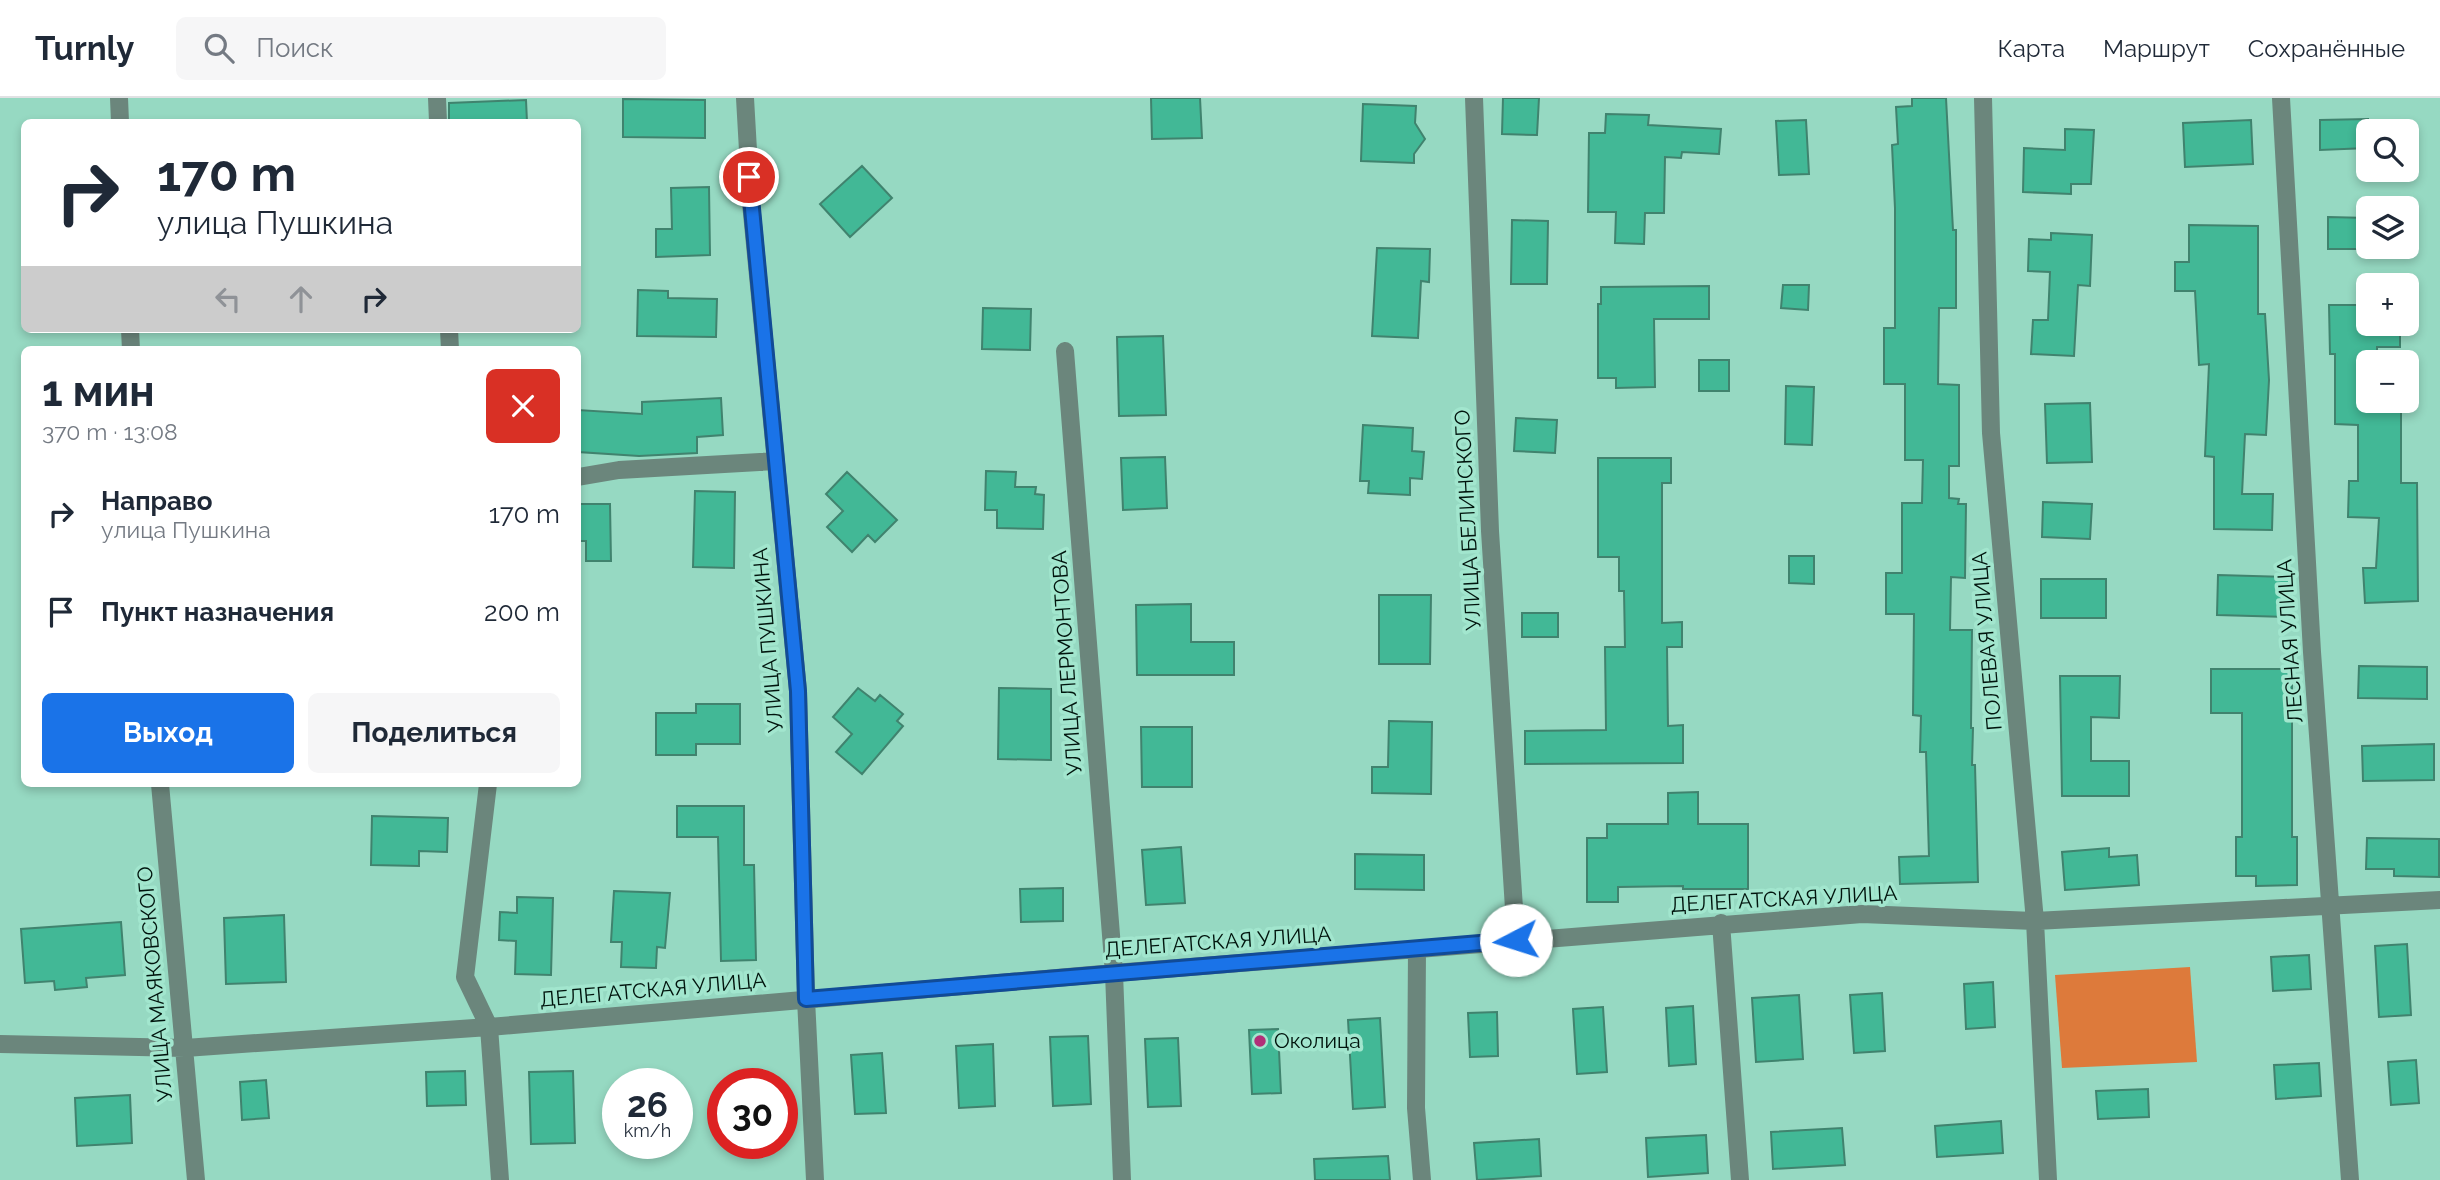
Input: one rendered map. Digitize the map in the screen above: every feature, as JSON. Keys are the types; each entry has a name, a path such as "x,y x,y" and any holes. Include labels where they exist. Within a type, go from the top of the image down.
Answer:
{"street":[{"path":"119,98 120,119"},
{"path":"437,98 438,119"},
{"name":"УЛИЦА ПУШКИНА","path":"746,98 751,203 798,691 806,999 815,1180"},
{"name":"УЛИЦА БЕЛИНСКОГО","path":"1474,98 1490,531 1516,940"},
{"name":"ПОЛЕВАЯ УЛИЦА","path":"1983,98 1991,433 2035,921 2048,1180"},
{"name":"ЛЕСНАЯ УЛИЦА","path":"2281,98 2312,652 2333,906 2350,1180"},
{"name":"УЛИЦА ЛЕРМОНТОВА","path":"1065,351 1114,973 1122,1180"},
{"path":"581,476 618,470 776,461"},
{"name":"УЛИЦА МАЯКОВСКОГО","path":"160,787 196,1180"},
{"path":"488,787 465,977 489,1027 500,1180"},
{"name":"ДЕЛЕГАТСКАЯ УЛИЦА","path":"0,1044 185,1048 489,1027 1721,923 1862,914 2035,921 2440,900"},
{"path":"1721,923 1740,1180"},
{"path":"1417,949 1416,1108 1422,1180"}],"shaded area":[{"path":"2190,967 2197,1062 2062,1068 2055,975"}],"building":[{"path":"1151,98 1200,98 1202,138 1152,139"},
{"path":"1503,98 1539,98 1537,135 1502,134"},
{"path":"1912,98 1946,98 1953,230 1956,230 1956,308 1939,308 1938,384 1959,385 1959,466 1949,466 1949,498 1959,499 1958,504 1966,504 1965,578 1951,577 1950,630 1972,630 1971,728 1972,765 1975,765 1978,882 1900,884 1899,857 1929,856 1926,752 1920,752 1921,716 1913,715 1914,614 1886,614 1886,573 1902,573 1902,503 1922,503 1923,460 1905,460 1905,384 1884,384 1884,328 1895,328 1892,145 1898,144 1896,107 1912,106"},
{"path":"623,99 705,100 705,138 623,137"},
{"path":"526,100 527,119 449,119 449,103"},
{"path":"1363,104 1416,106 1415,123 1425,139 1414,154 1414,163 1361,161"},
{"path":"1606,114 1649,115 1648,125 1721,129 1719,154 1682,152 1681,158 1665,157 1664,213 1645,213 1644,244 1615,243 1616,212 1588,212 1589,133 1605,133"},
{"path":"2356,119 2356,148 2320,150 2320,120"},
{"path":"1806,120 1809,174 1779,175 1776,121"},
{"path":"2251,120 2253,164 2185,167 2183,123"},
{"path":"2065,129 2094,130 2091,184 2071,184 2071,194 2023,192 2024,148 2065,150"},
{"path":"862,166 892,198 850,237 820,204"},
{"path":"709,187 710,255 656,257 656,229 672,229 671,188"},
{"path":"2328,217 2356,218 2356,249 2328,249"},
{"path":"1512,220 1548,221 1547,284 1511,284"},
{"path":"2189,225 2258,226 2258,314 2265,314 2269,380 2266,435 2245,434 2242,494 2273,494 2272,530 2214,529 2214,457 2205,456 2209,364 2199,365 2195,291 2175,291 2175,262 2189,262"},
{"path":"2051,233 2092,235 2090,286 2078,285 2074,356 2031,354 2033,320 2048,320 2050,272 2028,271 2029,239 2051,240"},
{"path":"1377,248 1430,249 1429,282 1421,281 1418,338 1372,336"},
{"path":"1783,285 1809,285 1808,310 1781,308"},
{"path":"1709,286 1709,319 1654,319 1655,387 1616,388 1616,378 1598,378 1598,304 1601,304 1601,287"},
{"path":"638,290 668,291 668,298 717,299 716,337 637,336"},
{"path":"2329,305 2356,305 2356,336 2400,336 2400,347 2356,350 2356,413 2401,413 2401,483 2417,483 2418,601 2365,603 2363,568 2376,568 2379,518 2348,517 2349,481 2358,481 2358,425 2335,424 2335,354 2330,354"},
{"path":"983,308 1031,309 1030,350 982,349"},
{"path":"1163,336 1166,415 1119,416 1117,337"},
{"path":"1699,360 1729,360 1729,391 1699,391"},
{"path":"1786,386 1814,387 1812,445 1785,444"},
{"path":"721,398 723,435 697,437 697,453 639,456 581,452 581,410 642,414 642,402"},
{"path":"2090,403 2092,462 2047,463 2045,404"},
{"path":"1516,418 1557,420 1555,453 1514,451"},
{"path":"1363,425 1413,428 1412,451 1424,452 1422,479 1410,478 1410,495 1368,493 1369,481 1360,481"},
{"path":"1165,457 1167,508 1123,510 1121,458"},
{"path":"1598,458 1671,458 1671,483 1662,483 1662,623 1682,622 1682,647 1667,647 1668,726 1683,725 1683,763 1525,764 1525,731 1606,730 1605,647 1625,647 1624,591 1619,591 1619,557 1598,557"},
{"path":"986,471 1016,472 1015,487 1036,487 1035,494 1044,495 1043,529 997,528 997,510 985,510"},
{"path":"847,472 897,520 875,542 868,535 852,552 827,527 843,511 826,494"},
{"path":"695,491 735,492 734,568 693,567"},
{"path":"2043,502 2092,504 2090,539 2042,537"},
{"path":"581,504 610,504 611,561 586,561 586,541 581,541"},
{"path":"1789,556 1814,556 1814,584 1789,583"},
{"path":"2218,575 2291,577 2290,617 2217,615"},
{"path":"2041,579 2106,579 2106,618 2041,618"},
{"path":"1379,595 1431,595 1430,664 1379,664"},
{"path":"1191,604 1191,642 1234,642 1234,675 1137,675 1136,605"},
{"path":"1522,613 1558,613 1558,637 1522,637"},
{"path":"2359,666 2427,667 2427,699 2358,698"},
{"path":"2211,669 2292,669 2292,837 2297,837 2297,885 2256,886 2256,876 2236,876 2236,837 2242,837 2242,713 2211,713"},
{"path":"2060,676 2120,676 2119,718 2091,717 2091,761 2129,761 2129,796 2062,796"},
{"path":"858,688 875,701 880,695 903,714 897,721 903,726 862,774 836,752 852,734 833,717"},
{"path":"999,688 1051,689 1051,760 998,759"},
{"path":"696,704 740,704 740,744 696,744 696,755 656,755 656,713 696,713"},
{"path":"1389,721 1432,722 1431,794 1372,793 1372,767 1388,767"},
{"path":"1141,727 1192,727 1192,787 1142,787"},
{"path":"2434,744 2434,780 2363,781 2362,746"},
{"path":"1698,792 1698,824 1748,824 1748,889 1618,887 1618,902 1587,902 1587,838 1607,838 1607,824 1668,824 1668,793"},
{"path":"677,806 744,806 744,865 754,865 756,960 721,961 718,837 677,837"},
{"path":"372,816 448,818 447,852 419,851 419,866 371,865"},
{"path":"2367,838 2439,839 2439,877 2394,876 2394,869 2366,869"},
{"path":"1181,847 1185,903 1146,905 1142,850"},
{"path":"2109,848 2109,857 2137,855 2139,885 2065,890 2062,852"},
{"path":"1355,854 1424,855 1424,890 1355,889"},
{"path":"1063,888 1063,921 1021,922 1020,889"},
{"path":"614,891 670,893 665,948 657,947 656,968 621,967 622,942 611,942"},
{"path":"517,897 553,898 551,975 515,974 516,941 499,940 500,912 517,913"},
{"path":"284,915 286,982 226,984 224,918"},
{"path":"121,922 125,975 86,978 87,987 55,990 54,981 25,983 21,929"},
{"path":"2407,944 2411,1015 2379,1017 2375,946"},
{"path":"2309,955 2311,989 2273,991 2271,957"},
{"path":"1993,982 1995,1027 1966,1029 1964,984"},
{"path":"1882,993 1885,1051 1854,1053 1850,995"},
{"path":"1799,995 1803,1059 1756,1062 1752,998"},
{"path":"1693,1006 1696,1064 1669,1066 1666,1008"},
{"path":"1603,1007 1607,1072 1577,1074 1573,1009"},
{"path":"1497,1012 1498,1056 1470,1057 1468,1013"},
{"path":"1380,1018 1385,1107 1353,1109 1348,1020"},
{"path":"1278,1029 1281,1093 1252,1094 1249,1030"},
{"path":"1088,1036 1091,1104 1053,1106 1050,1037"},
{"path":"1178,1038 1181,1106 1148,1107 1145,1039"},
{"path":"993,1044 995,1106 959,1108 956,1046"},
{"path":"882,1053 886,1113 855,1114 851,1055"},
{"path":"2416,1060 2419,1103 2391,1105 2388,1062"},
{"path":"2319,1063 2321,1096 2276,1099 2274,1065"},
{"path":"465,1071 466,1105 427,1106 426,1072"},
{"path":"573,1071 575,1143 531,1144 529,1072"},
{"path":"266,1080 269,1118 242,1120 240,1082"},
{"path":"2148,1089 2149,1117 2098,1119 2096,1091"},
{"path":"130,1095 132,1143 77,1146 75,1098"},
{"path":"2001,1121 2003,1153 1937,1157 1935,1126"},
{"path":"1842,1128 1845,1165 1773,1169 1771,1132"},
{"path":"1706,1135 1708,1173 1648,1177 1646,1138"},
{"path":"1539,1139 1541,1176 1477,1180 1474,1143"},
{"path":"1388,1156 1390,1180 1315,1180 1314,1159"}],"place":[{"name":"Околица","path":"1260,1041"}],"route":[{"path":"749,177 798,691 806,999 1516,940"}]}
